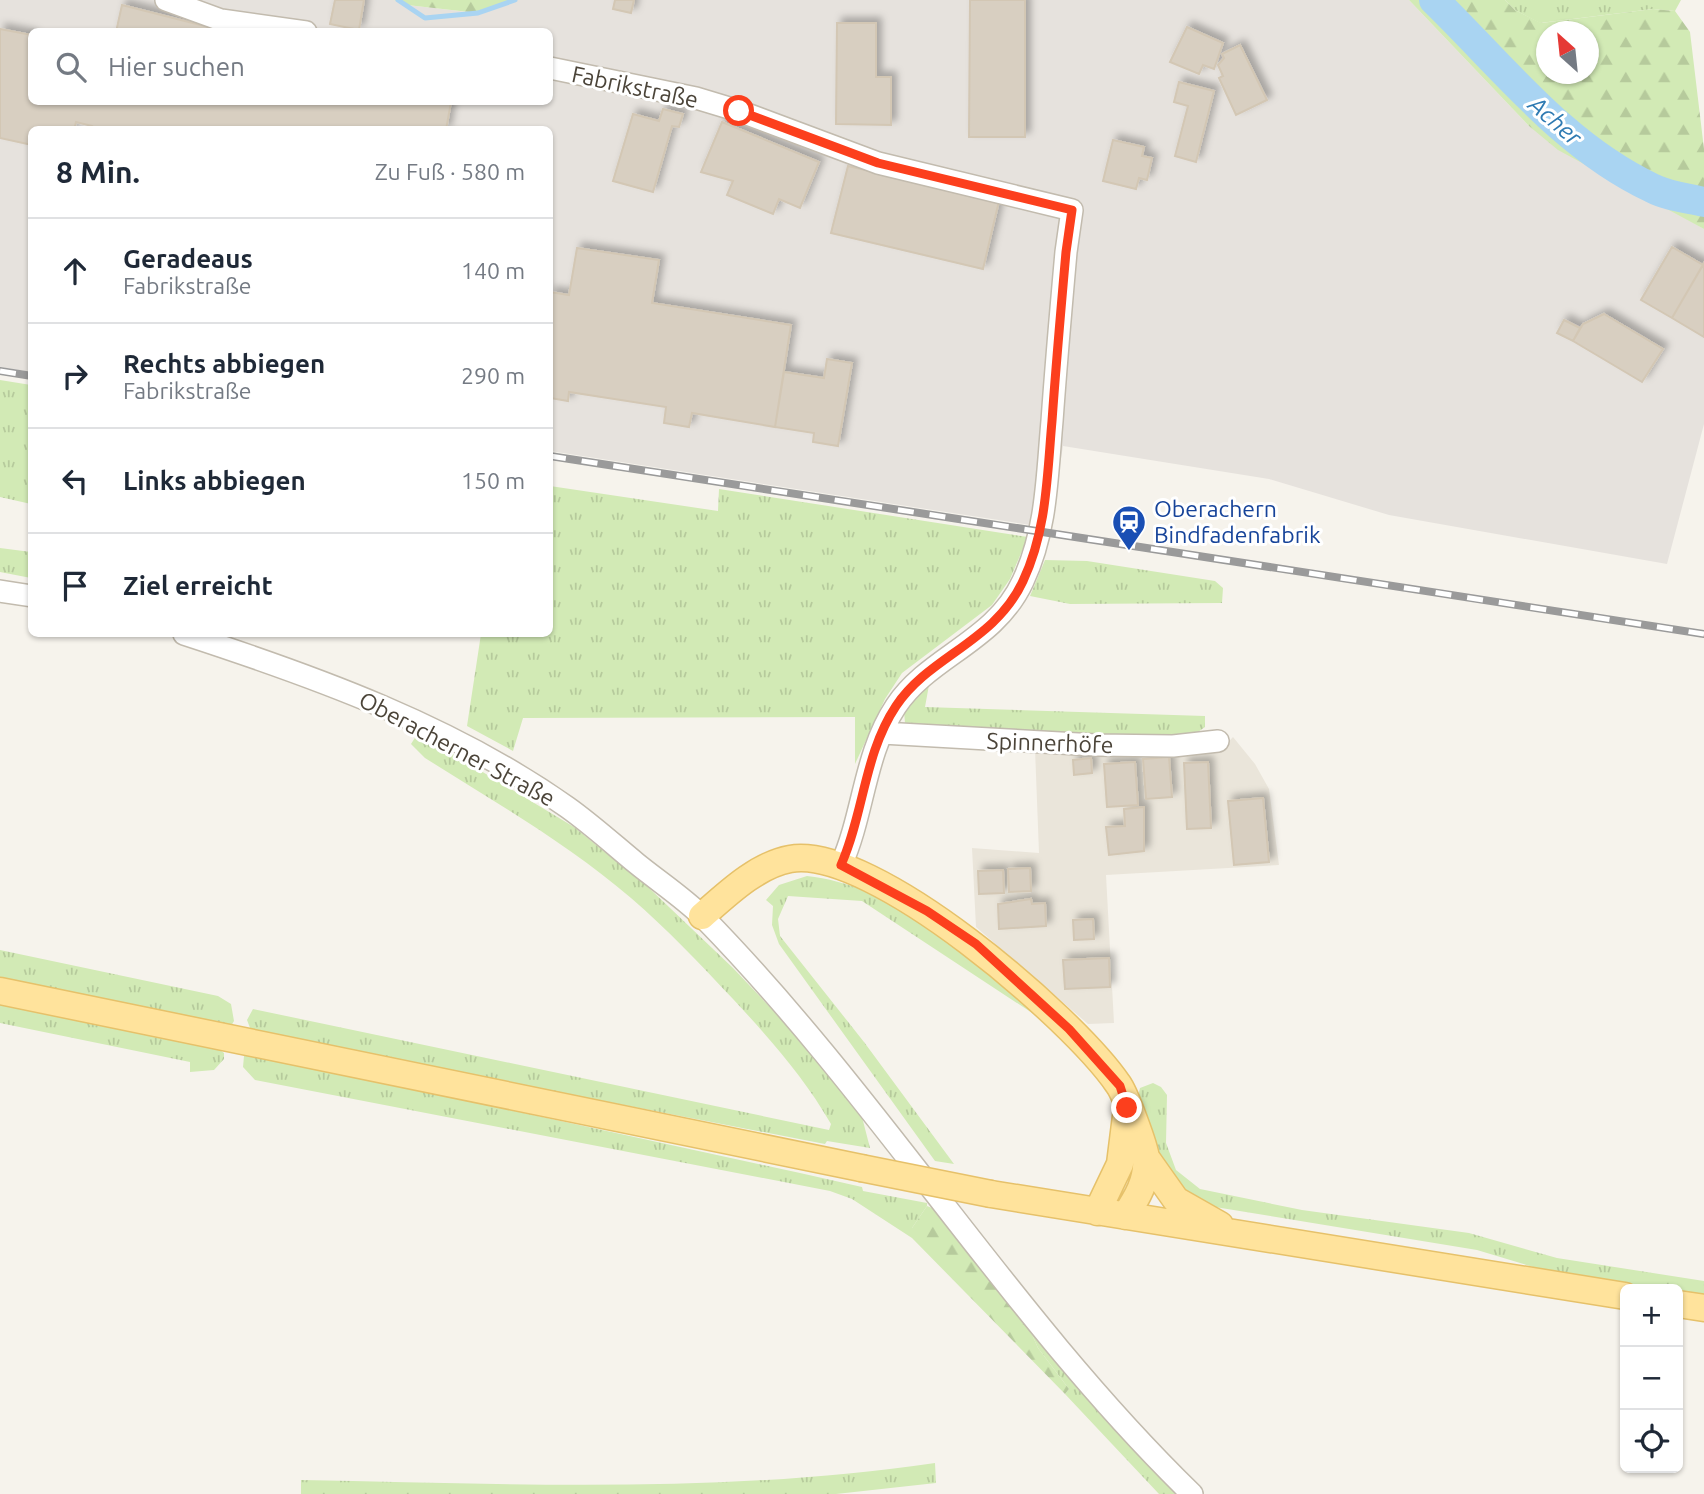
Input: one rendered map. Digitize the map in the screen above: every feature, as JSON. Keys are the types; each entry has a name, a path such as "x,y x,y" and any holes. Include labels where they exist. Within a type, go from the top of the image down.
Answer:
{"main road":[{"path":"702,916 765,867 791,858 841,865 927,911 976,944 1069,1029 1120,1086 1127,1108 1143,1140 1147,1159 1144,1182 1125,1216"},
{"path":"0,990 990,1194 1620,1295"},
{"path":"1097,1212 1120,1164 1127,1108"},
{"path":"1147,1159 1176,1200 1234,1233"},
{"path":"1683,1305 1704,1308"}],"street":[{"path":"166,0 221,20 278,28"},
{"name":"Fabrikstraße","path":"553,69 696,98 739,111 878,163 1072,210 1066,252 1046,507 1035,550 1010,605 987,629 922,679 897,704 865,776 852,835 841,865"},
{"path":"0,591 28,595"},
{"name":"Oberacherner Straße","path":"192,637 375,702 484,757 566,807 702,916 835,1064 1002,1282 1087,1384 1192,1494"},
{"name":"Spinnerhöfe","path":"882,733 957,740 1096,745 1173,746 1218,741"}],"shaded area":[{"path":"0,0 394,0 407,5 477,13 516,0 1409,0 1529,126 1704,229 1704,424 1667,564 1389,515 1269,479 1063,446 1050,528 553,451 553,126 28,126 28,372 0,367"},
{"path":"1233,737 1255,764 1269,789 1279,865 1106,875 1114,1023 1088,1024 976,927 972,848 1039,853 1035,749 1207,754 1220,751"}],"green space":[{"path":"394,0 516,0 478,13 407,5"},
{"path":"1409,0 1505,0 1515,10 1537,21 1536,84 1599,84 1599,21 1557,21 1653,9 1675,11 1690,32 1704,149 1704,229 1558,150 1529,126"},
{"path":"1505,0 1681,0 1675,11 1653,9 1556,21 1536,21 1515,10"},
{"path":"0,380 28,385 28,503 0,497"},
{"path":"553,486 718,511 719,489 1028,537 1010,579 992,605 902,673 885,699 855,764 855,717 523,718 513,751 467,726 481,637 553,637"},
{"path":"0,548 28,552 28,577 0,572"},
{"path":"1045,560 1087,561 1215,581 1223,588 1222,603 1070,604 1030,596"},
{"path":"929,685 925,707 1205,716 1205,727 1185,741 914,729 905,723 904,711"},
{"path":"418,733 574,827 648,887 733,968 820,1060 862,1117 870,1148 827,1141 825,1144 252,1033 247,1020 253,1009 829,1130 831,1124 821,1107 786,1059 670,934 631,898 582,860 531,824 425,758 411,744"},
{"path":"807,876 843,883 909,912 969,955 1052,1026 862,901 788,896 778,919 780,936 864,1042 954,1164 935,1161 779,944 772,925 773,906 766,900 779,885"},
{"path":"0,950 218,996 231,1004 234,1021 231,1026 0,978"},
{"path":"0,1001 216,1047 224,1053 224,1059 214,1070 190,1072 190,1062 0,1023"},
{"path":"249,1053 800,1173 862,1187 863,1191 927,1203 927,1206 912,1228 912,1238 852,1199 830,1191 255,1080 243,1067 244,1056"},
{"path":"1153,1083 1161,1087 1167,1095 1166,1143 1176,1170 1200,1189 1302,1210 1469,1233 1557,1258 1704,1281 1704,1295 1683,1292 1683,1284 1630,1284 1550,1272 1477,1250 1215,1207 1194,1199 1168,1180 1138,1096 1140,1088"},
{"path":"927,1206 937,1210 1030,1330 1038,1348 1069,1389 1065,1394 912,1238 912,1228"},
{"path":"1030,1330 1181,1494 1159,1494 1065,1394 1069,1389 1038,1348"},
{"path":"935,1463 936,1483 836,1494 301,1494 301,1480 539,1485 698,1483 856,1473"}],"building":[{"path":"335,0 364,0 359,28 330,24"},
{"path":"615,0 634,0 631,13 613,9"},
{"path":"970,0 1025,0 1025,137 969,137"},
{"path":"122,5 212,28 117,28"},
{"path":"837,23 876,23 876,77 891,77 891,125 836,124"},
{"path":"1187,27 1223,43 1214,69 1203,65 1199,74 1170,62"},
{"path":"0,29 28,34 28,105 450,105 447,126 92,126 76,122 75,126 28,126 28,144 0,138"},
{"path":"1240,45 1267,100 1236,115 1219,78 1223,76 1218,65 1224,58 1222,54"},
{"path":"1179,82 1214,91 1196,162 1175,156 1188,106 1174,102"},
{"path":"663,109 683,114 679,127 672,126 653,192 613,181 633,114 659,121"},
{"path":"722,122 819,162 800,208 779,199 773,214 727,195 733,181 701,172"},
{"path":"1113,140 1144,147 1142,156 1152,158 1147,180 1139,178 1136,189 1103,181"},
{"path":"848,166 999,201 983,269 831,233"},
{"path":"1672,247 1703,265 1672,318 1641,300"},
{"path":"577,248 659,260 652,303 791,325 775,427 692,413 689,427 664,423 666,407 569,392 568,401 553,398 553,292 569,295"},
{"path":"1704,263 1704,337 1672,318"},
{"path":"1604,314 1663,349 1642,382 1573,341 1583,324"},
{"path":"1564,320 1580,328 1573,341 1557,333"},
{"path":"827,359 852,363 838,446 813,442 814,433 775,427 784,372 824,378"},
{"path":"1169,757 1172,797 1146,799 1143,759"},
{"path":"1091,758 1092,773 1074,775 1073,760"},
{"path":"1135,762 1138,805 1107,807 1104,764"},
{"path":"1208,762 1211,828 1187,829 1184,763"},
{"path":"1263,798 1269,862 1234,865 1228,801"},
{"path":"1144,807 1144,851 1109,855 1106,827 1125,826 1124,809"},
{"path":"1030,868 1031,891 1009,892 1008,869"},
{"path":"1003,870 1004,893 979,894 978,871"},
{"path":"1031,899 1032,904 1045,903 1046,926 999,929 998,904"},
{"path":"1093,919 1094,939 1074,940 1073,920"},
{"path":"1109,958 1110,987 1065,989 1063,960"}],"waterway":[{"path":"398,0 425,18 478,13 515,0"},
{"name":"Acher","path":"1434,0 1536,103 1590,150 1620,171 1658,191 1704,202"}],"railway":[{"path":"0,371 28,375"},
{"path":"553,456 1704,634"}],"place":[{"name":"Oberachern Bindfadenfabrik","path":"1129,552"}],"route":[{"path":"739,111 831,148 878,163 1072,210 1066,252 1046,507 1035,550 1010,605 987,629 922,679 897,704 865,776 849,847 841,865 927,911 976,944 1069,1029 1120,1086 1127,1108"}]}
